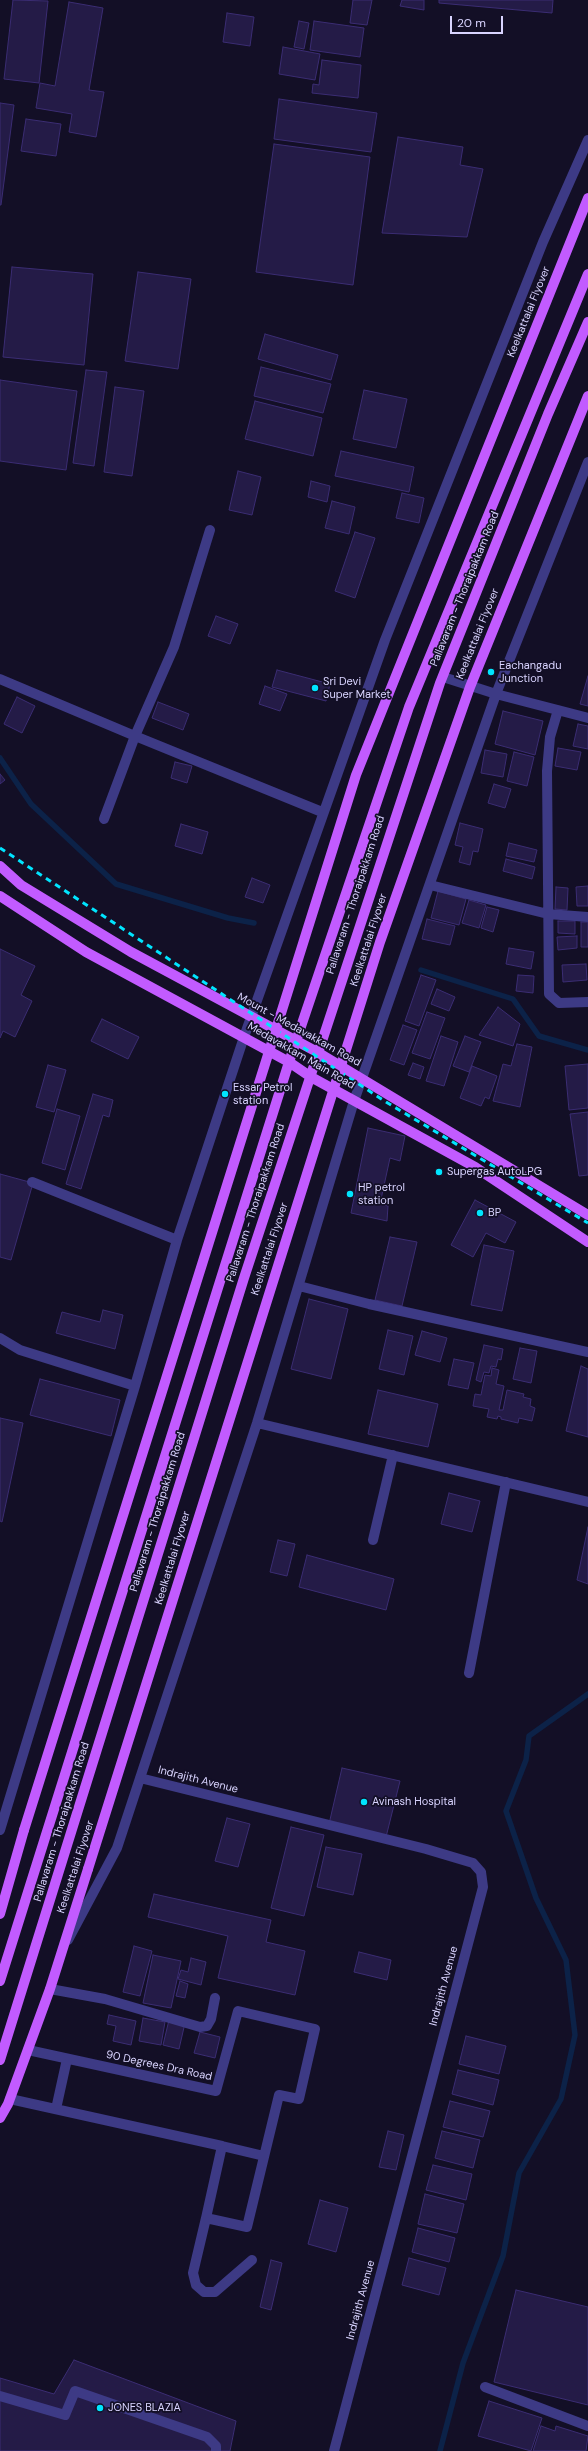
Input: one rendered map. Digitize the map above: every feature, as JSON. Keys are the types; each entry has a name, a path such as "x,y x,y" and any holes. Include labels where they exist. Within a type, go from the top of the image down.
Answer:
{"main road":[{"name":"Keelkattalai Flyover","path":"0,1914 24,1830 356,775 588,198"},
{"name":"Pallavaram - Thoraipakkam Road","path":"0,1981 289,1062 409,707 588,274"},
{"name":"Pallavaram - Thoraipakkam Road","path":"0,2060 196,1430 343,974 443,677 548,414 588,322"},
{"name":"Keelkattalai Flyover","path":"0,2118 10,2099 50,1989 380,942 470,687 588,396"},
{"name":"Mount - Medavakkam Road","path":"0,866 21,885 131,952 297,1040 588,1215"},
{"name":"Medavakkam Main Road","path":"0,896 86,952 244,1037 289,1062 311,1077 475,1167 588,1242"}],"street":[{"path":"0,1830 135,1386 177,1240 244,1037 322,812 385,640 543,242 588,140"},
{"path":"61,1954 117,1848 257,1422 354,1101 363,1080 496,694 588,462"},
{"path":"104,819 135,736 174,647 210,530"},
{"path":"443,677 496,694 588,718"},
{"path":"0,679 322,812"},
{"path":"558,710 550,738 547,770 549,994 559,1003 588,1002"},
{"path":"430,885 548,914 588,917"},
{"path":"32,1182 177,1240"},
{"path":"299,1286 370,1304 588,1352"},
{"path":"0,1338 20,1350 135,1386"},
{"path":"257,1422 588,1502"},
{"path":"373,1540 393,1455"},
{"path":"469,1673 506,1482"},
{"name":"Indrajith Avenue","path":"140,1778 426,1849 472,1863 481,1872 483,1887 334,2451"},
{"path":"50,1989 105,1999 200,2027 207,2026 215,1998"},
{"name":"90 Degrees Dra Road","path":"28,2050 216,2091 238,2011 315,2029 299,2099 278,2095 247,2227 206,2218"},
{"path":"56,2109 67,2059"},
{"path":"10,2099 264,2156"},
{"path":"222,2146 193,2273 196,2285 204,2292 215,2292 252,2260"},
{"path":"485,2387 588,2426"},
{"path":"0,2396 65,2415 75,2391 206,2437 216,2446 216,2451"}],"building":[{"path":"13,0 48,1 39,83 4,79"},
{"path":"353,0 372,0 367,25 350,23"},
{"path":"402,0 424,0 424,10 400,6"},
{"path":"439,0 553,0 552,13 439,3"},
{"path":"69,2 103,8 89,90 104,92 96,137 69,132 72,114 36,108 40,83 55,86"},
{"path":"227,13 254,17 250,46 223,42"},
{"path":"299,21 309,23 304,49 294,47"},
{"path":"314,21 364,28 360,57 310,50"},
{"path":"283,47 320,54 315,80 279,74"},
{"path":"322,60 361,65 358,98 312,93 313,84 319,85"},
{"path":"279,99 377,113 371,152 274,139"},
{"path":"0,103 14,105 1,205 0,205"},
{"path":"26,119 61,124 56,156 21,151"},
{"path":"398,137 463,147 460,165 483,169 467,237 382,233"},
{"path":"274,144 370,157 353,285 256,272"},
{"path":"12,267 93,274 84,365 3,357"},
{"path":"138,272 191,279 178,369 125,361"},
{"path":"265,334 338,355 331,380 258,359"},
{"path":"261,367 331,384 323,413 254,396"},
{"path":"86,370 107,372 94,466 73,463"},
{"path":"0,380 77,391 66,470 0,461"},
{"path":"115,387 144,391 132,476 104,472"},
{"path":"364,390 407,399 396,448 353,439"},
{"path":"255,401 322,418 313,456 245,439"},
{"path":"341,451 414,467 409,492 335,476"},
{"path":"238,471 261,477 252,515 229,510"},
{"path":"311,481 330,486 327,502 308,497"},
{"path":"402,493 424,498 419,523 396,518"},
{"path":"332,501 355,507 349,534 325,528"},
{"path":"355,532 375,538 355,598 335,591"},
{"path":"216,616 238,624 230,644 208,636"},
{"path":"277,670 330,684 326,701 272,687"},
{"path":"588,676 588,706 580,704"},
{"path":"265,686 287,694 280,711 259,704"},
{"path":"17,697 35,706 22,733 4,724"},
{"path":"158,702 189,714 183,730 152,718"},
{"path":"503,711 543,721 535,755 495,744"},
{"path":"578,724 588,726 588,749 573,746"},
{"path":"558,748 581,752 577,770 555,766"},
{"path":"485,750 507,754 503,777 481,773"},
{"path":"514,752 534,757 527,786 507,781"},
{"path":"175,762 192,766 187,783 171,778"},
{"path":"0,774 5,780 0,784"},
{"path":"494,784 511,789 505,808 488,803"},
{"path":"460,823 483,829 478,852 473,851 470,865 459,862 463,847 455,845"},
{"path":"181,824 208,832 202,854 175,846"},
{"path":"509,843 537,850 534,862 506,856"},
{"path":"506,859 535,867 532,879 503,871"},
{"path":"252,878 270,885 263,903 245,897"},
{"path":"588,886 588,906 577,906 576,887"},
{"path":"556,887 568,888 567,910 555,909"},
{"path":"438,891 466,899 459,925 431,918"},
{"path":"469,900 486,905 479,928 462,923"},
{"path":"487,907 499,910 493,932 481,928"},
{"path":"427,919 455,926 450,945 422,939"},
{"path":"558,921 575,921 575,934 558,933"},
{"path":"581,922 588,922 588,947 581,947"},
{"path":"577,936 577,948 558,950 557,937"},
{"path":"509,948 534,952 531,969 506,964"},
{"path":"0,949 35,966 21,995 32,1001 15,1037 3,1031 0,1038"},
{"path":"586,964 587,980 563,982 562,965"},
{"path":"421,975 436,980 419,1026 405,1021"},
{"path":"518,975 534,976 533,993 516,991"},
{"path":"437,989 455,997 449,1011 431,1004"},
{"path":"498,1007 520,1024 513,1046 479,1035"},
{"path":"427,1012 445,1018 430,1059 412,1053"},
{"path":"102,1019 139,1037 128,1059 91,1041"},
{"path":"403,1025 417,1030 404,1065 390,1060"},
{"path":"441,1036 458,1042 444,1086 426,1081"},
{"path":"465,1036 481,1042 469,1072 453,1066"},
{"path":"517,1044 532,1047 520,1107 493,1101 503,1064 511,1066"},
{"path":"413,1063 424,1067 420,1079 408,1075"},
{"path":"588,1064 588,1108 569,1110 565,1066"},
{"path":"48,1065 66,1070 54,1112 36,1107"},
{"path":"472,1066 497,1076 489,1099 485,1097 481,1106 460,1098"},
{"path":"93,1094 113,1100 109,1117 103,1115 81,1189 66,1184"},
{"path":"57,1109 80,1116 65,1170 42,1163"},
{"path":"588,1112 588,1175 579,1176 570,1114"},
{"path":"368,1128 405,1136 400,1161 390,1158 380,1204 388,1206 387,1221 351,1213"},
{"path":"0,1174 33,1183 11,1260 0,1257"},
{"path":"475,1200 516,1222 505,1243 486,1233 473,1257 451,1245"},
{"path":"390,1237 417,1242 402,1306 375,1300"},
{"path":"484,1245 514,1251 502,1311 471,1305"},
{"path":"309,1299 348,1309 331,1379 291,1369"},
{"path":"103,1310 123,1315 115,1349 56,1333 62,1312 100,1322"},
{"path":"388,1330 413,1336 404,1375 379,1369"},
{"path":"422,1331 447,1338 440,1362 415,1355"},
{"path":"484,1345 503,1349 501,1360 498,1359 496,1367 491,1366 489,1373 484,1372 481,1382 476,1380"},
{"path":"520,1348 537,1351 531,1383 513,1379"},
{"path":"454,1359 474,1363 468,1389 448,1385"},
{"path":"581,1366 588,1369 588,1437 566,1431"},
{"path":"492,1368 499,1370 496,1384 504,1386 499,1410 503,1410 507,1390 524,1394 523,1397 531,1399 530,1406 535,1408 532,1421 519,1418 518,1423 501,1419 501,1417 498,1416 497,1419 487,1417 489,1409 473,1406 475,1394 481,1395 485,1375 491,1376"},
{"path":"40,1379 120,1400 111,1436 30,1415"},
{"path":"378,1390 438,1404 428,1447 368,1434"},
{"path":"0,1418 23,1423 2,1522 0,1521"},
{"path":"449,1493 480,1501 472,1532 441,1524"},
{"path":"588,1527 588,1584 577,1580"},
{"path":"278,1540 295,1544 287,1576 270,1572"},
{"path":"307,1555 394,1579 386,1610 299,1587"},
{"name":"Avinash Hospital","path":"342,1768 400,1781 386,1837 329,1824"},
{"path":"227,1818 250,1824 238,1867 215,1861"},
{"path":"291,1827 324,1835 304,1916 271,1908"},
{"path":"326,1847 362,1854 353,1895 317,1887"},
{"path":"154,1894 271,1920 266,1942 305,1951 295,1995 218,1978 228,1936 148,1917"},
{"path":"134,1946 152,1951 140,1996 123,1992"},
{"path":"359,1952 391,1960 387,1980 354,1972"},
{"path":"153,1955 181,1961 171,2008 143,2003"},
{"path":"191,1958 206,1962 201,1985 178,1979 181,1970 188,1972"},
{"path":"180,1981 188,1984 185,1998 176,1996"},
{"path":"109,2015 136,2021 131,2045 113,2041 116,2026 107,2024"},
{"path":"143,2018 165,2022 161,2045 139,2041"},
{"path":"169,2020 185,2023 179,2049 163,2045"},
{"path":"200,2032 220,2037 215,2058 194,2053"},
{"path":"466,2036 506,2046 499,2074 459,2064"},
{"path":"458,2070 499,2080 493,2105 452,2094"},
{"path":"450,2101 490,2111 483,2137 443,2127"},
{"path":"388,2131 404,2135 396,2170 379,2167"},
{"path":"442,2131 480,2140 473,2168 435,2158"},
{"path":"433,2165 472,2174 466,2200 426,2190"},
{"path":"425,2194 464,2204 457,2233 418,2224"},
{"path":"320,2200 348,2208 336,2252 308,2244"},
{"path":"418,2228 455,2238 449,2262 412,2252"},
{"path":"409,2258 446,2268 439,2295 402,2285"},
{"path":"271,2260 282,2263 271,2310 260,2307"},
{"path":"516,2290 588,2307 588,2405 494,2382"},
{"name":"JONES BLAZIA","path":"74,2360 236,2421 230,2451 0,2451 0,2378 54,2394"},
{"path":"489,2401 542,2418 531,2451 478,2436"},
{"path":"541,2426 555,2431 556,2426 588,2436 586,2451 533,2451"}],"waterway":[{"path":"0,758 31,804 116,884 228,918 254,923"},
{"path":"421,970 513,999 539,1036 588,1050"},
{"path":"440,2451 463,2363 503,2256 519,2173 561,2099 575,2035 566,1960 536,1898 506,1811 526,1760 529,1736 588,1694"}],"railway":[{"path":"0,848 386,1102 588,1223"}],"place":[{"name":"Eachangadu Junction","path":"491,672"},
{"name":"Sri Devi Super Market","path":"315,688"},
{"name":"Essar Petrol station","path":"225,1094"},
{"name":"Supergas AutoLPG","path":"439,1172"},
{"name":"HP petrol station","path":"350,1194"},
{"name":"BP","path":"480,1213"},
{"name":"Avinash Hospital","path":"364,1802"},
{"name":"JONES BLAZIA","path":"100,2408"}]}
